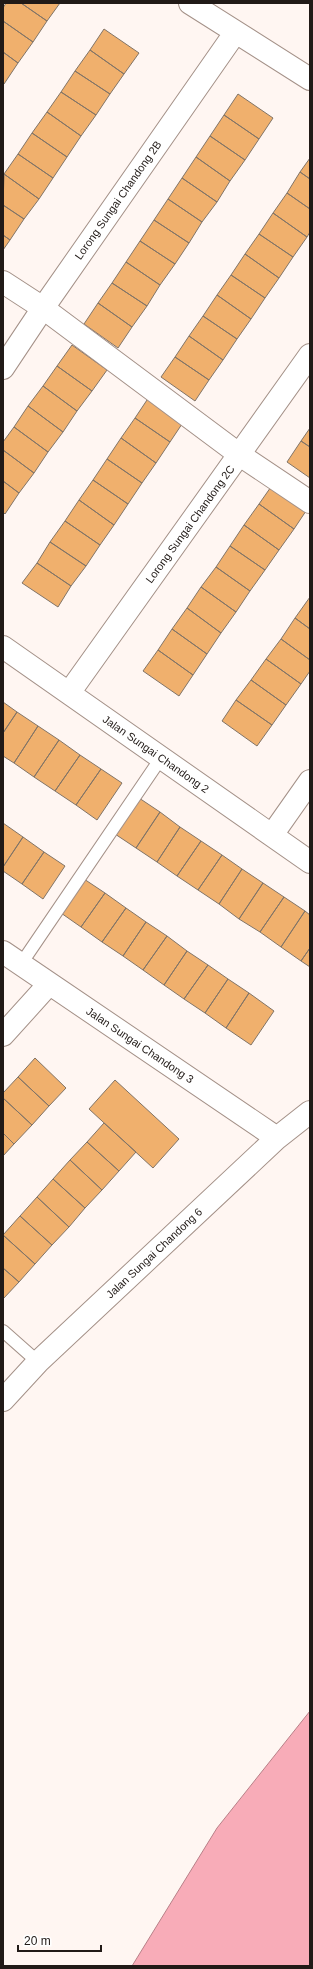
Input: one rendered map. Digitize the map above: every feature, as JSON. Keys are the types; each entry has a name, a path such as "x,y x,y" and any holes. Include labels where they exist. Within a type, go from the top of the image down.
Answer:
{"street":[{"path":"190,3 235,33 310,79"},
{"name":"Lorong Sungai Chandong 2B","path":"3,368 43,308 235,33"},
{"path":"3,282 43,308 240,455 310,502"},
{"name":"Lorong Sungai Chandong 2C","path":"69,693 310,355"},
{"name":"Jalan Sungai Chandong 2","path":"3,647 310,862"},
{"path":"272,835 310,780"},
{"name":"Jalan Sungai Chandong 3","path":"3,952 277,1138"},
{"path":"3,1034 50,984"},
{"name":"Jalan Sungai Chandong 6","path":"3,1400 38,1362 277,1138 310,1112"}],"lane":[{"path":"21,964 161,758"},
{"path":"3,1331 38,1362"}],"shaded area":[{"path":"310,1711 310,1966 132,1966 217,1828"}],"building":[{"path":"6,3 21,3 47,21 33,42 3,21 3,8"},
{"path":"21,3 60,3 47,21"},
{"path":"3,21 33,42 18,63 3,52"},
{"path":"104,29 139,53 124,74 90,50"},
{"path":"90,50 124,74 110,94 75,71"},
{"path":"3,52 18,63 4,84 3,83"},
{"path":"75,71 110,94 96,115 61,92"},
{"path":"61,92 96,115 81,136 47,112"},
{"path":"238,94 273,118 259,139 224,115"},
{"path":"47,112 81,136 67,157 32,133"},
{"path":"224,115 259,139 245,160 210,136"},
{"path":"32,133 67,157 53,178 18,154"},
{"path":"210,136 245,160 230,181 196,157"},
{"path":"18,154 53,178 39,199 4,174"},
{"path":"196,157 230,181 217,202 182,178"},
{"path":"310,158 310,179 300,172"},
{"path":"300,172 310,179 310,209 287,193"},
{"path":"4,174 39,199 24,219 3,205"},
{"path":"182,178 217,202 202,222 168,199"},
{"path":"287,193 310,209 310,232 307,237 273,213"},
{"path":"168,199 202,222 189,243 154,220"},
{"path":"3,205 24,219 10,240 3,235"},
{"path":"273,213 307,237 293,257 259,234"},
{"path":"154,220 189,243 175,264 140,241"},
{"path":"259,234 293,257 279,278 245,254"},
{"path":"3,235 10,240 3,250"},
{"path":"140,241 175,264 160,285 126,262"},
{"path":"245,254 279,278 265,298 231,275"},
{"path":"126,262 160,285 147,306 112,283"},
{"path":"231,275 265,298 251,319 217,295"},
{"path":"112,283 147,306 132,327 98,303"},
{"path":"217,295 251,319 237,339 203,316"},
{"path":"98,303 132,327 118,348 84,324"},
{"path":"203,316 237,339 223,360 189,336"},
{"path":"189,336 223,360 209,380 175,357"},
{"path":"72,345 107,370 92,391 57,366"},
{"path":"175,357 209,380 195,401 161,377"},
{"path":"57,366 92,391 77,411 43,386"},
{"path":"43,386 77,411 63,432 28,406"},
{"path":"149,397 184,421 170,442 135,418"},
{"path":"28,406 63,432 48,452 14,427"},
{"path":"135,418 170,442 156,463 121,438"},
{"path":"14,427 48,452 34,473 3,450 3,442"},
{"path":"310,428 310,447 301,441"},
{"path":"121,438 156,463 142,483 107,459"},
{"path":"301,441 310,447 310,478 287,462"},
{"path":"3,450 34,473 19,493 3,481"},
{"path":"107,459 142,483 128,504 93,480"},
{"path":"93,480 128,504 114,525 79,500"},
{"path":"3,481 19,493 5,514 3,512"},
{"path":"273,484 308,508 294,529 259,504"},
{"path":"79,500 114,525 100,545 65,521"},
{"path":"259,504 294,529 279,550 244,525"},
{"path":"65,521 100,545 86,566 50,542"},
{"path":"244,525 279,550 265,570 230,546"},
{"path":"50,542 86,566 71,586 37,563"},
{"path":"230,546 265,570 250,591 216,567"},
{"path":"37,563 71,586 58,607 22,583"},
{"path":"216,567 250,591 236,612 201,587"},
{"path":"201,587 236,612 221,633 187,608"},
{"path":"310,597 310,629 295,618"},
{"path":"187,608 221,633 207,654 172,629"},
{"path":"295,618 310,629 310,660 281,639"},
{"path":"172,629 207,654 193,675 158,650"},
{"path":"281,639 310,660 310,671 301,684 266,659"},
{"path":"158,650 193,675 179,696 143,671"},
{"path":"266,659 301,684 286,705 251,680"},
{"path":"251,680 286,705 272,725 236,700"},
{"path":"236,700 272,725 257,746 222,721"},
{"path":"3,702 17,712 3,733"},
{"path":"17,712 38,726 14,763 3,756 3,733"},
{"path":"38,726 59,740 34,777 14,763"},
{"path":"59,740 80,755 55,791 34,777"},
{"path":"80,755 101,769 76,805 55,791"},
{"path":"101,769 122,783 97,820 76,805"},
{"path":"139,798 160,812 136,848 115,834"},
{"path":"160,812 180,827 157,862 136,848"},
{"path":"3,823 23,837 3,867"},
{"path":"180,827 201,841 177,876 157,862"},
{"path":"23,837 44,852 22,884 3,871 3,867"},
{"path":"201,841 222,855 198,890 177,876"},
{"path":"44,852 65,866 43,899 22,884"},
{"path":"222,855 242,869 219,904 198,890"},
{"path":"242,869 263,883 239,919 219,904"},
{"path":"84,879 105,893 81,927 61,913"},
{"path":"263,883 284,897 260,932 239,919"},
{"path":"105,893 126,908 102,942 81,927"},
{"path":"284,897 305,911 281,947 260,932"},
{"path":"126,908 146,922 123,956 102,942"},
{"path":"305,911 310,915 310,948 301,961 281,947"},
{"path":"146,922 167,936 143,970 123,956"},
{"path":"167,936 187,951 164,985 143,970"},
{"path":"310,948 310,967 301,961"},
{"path":"187,951 208,965 184,999 164,985"},
{"path":"208,965 228,979 205,1013 184,999"},
{"path":"228,979 249,993 226,1028 205,1013"},
{"path":"249,993 274,1011 251,1045 226,1028"},
{"path":"35,1058 66,1088 49,1106 18,1077"},
{"path":"18,1077 49,1106 32,1125 3,1098 3,1093"},
{"path":"115,1080 179,1139 153,1168 89,1109"},
{"path":"3,1098 32,1125 14,1144 3,1133"},
{"path":"104,1123 136,1152 119,1171 87,1142"},
{"path":"3,1133 14,1144 3,1156"},
{"path":"87,1142 119,1171 102,1190 70,1160"},
{"path":"70,1160 102,1190 85,1208 53,1179"},
{"path":"53,1179 85,1208 69,1227 37,1197"},
{"path":"37,1197 69,1227 52,1245 20,1216"},
{"path":"20,1216 52,1245 35,1264 3,1235"},
{"path":"3,1235 35,1264 19,1282 3,1268"},
{"path":"3,1268 19,1282 3,1299"}]}
